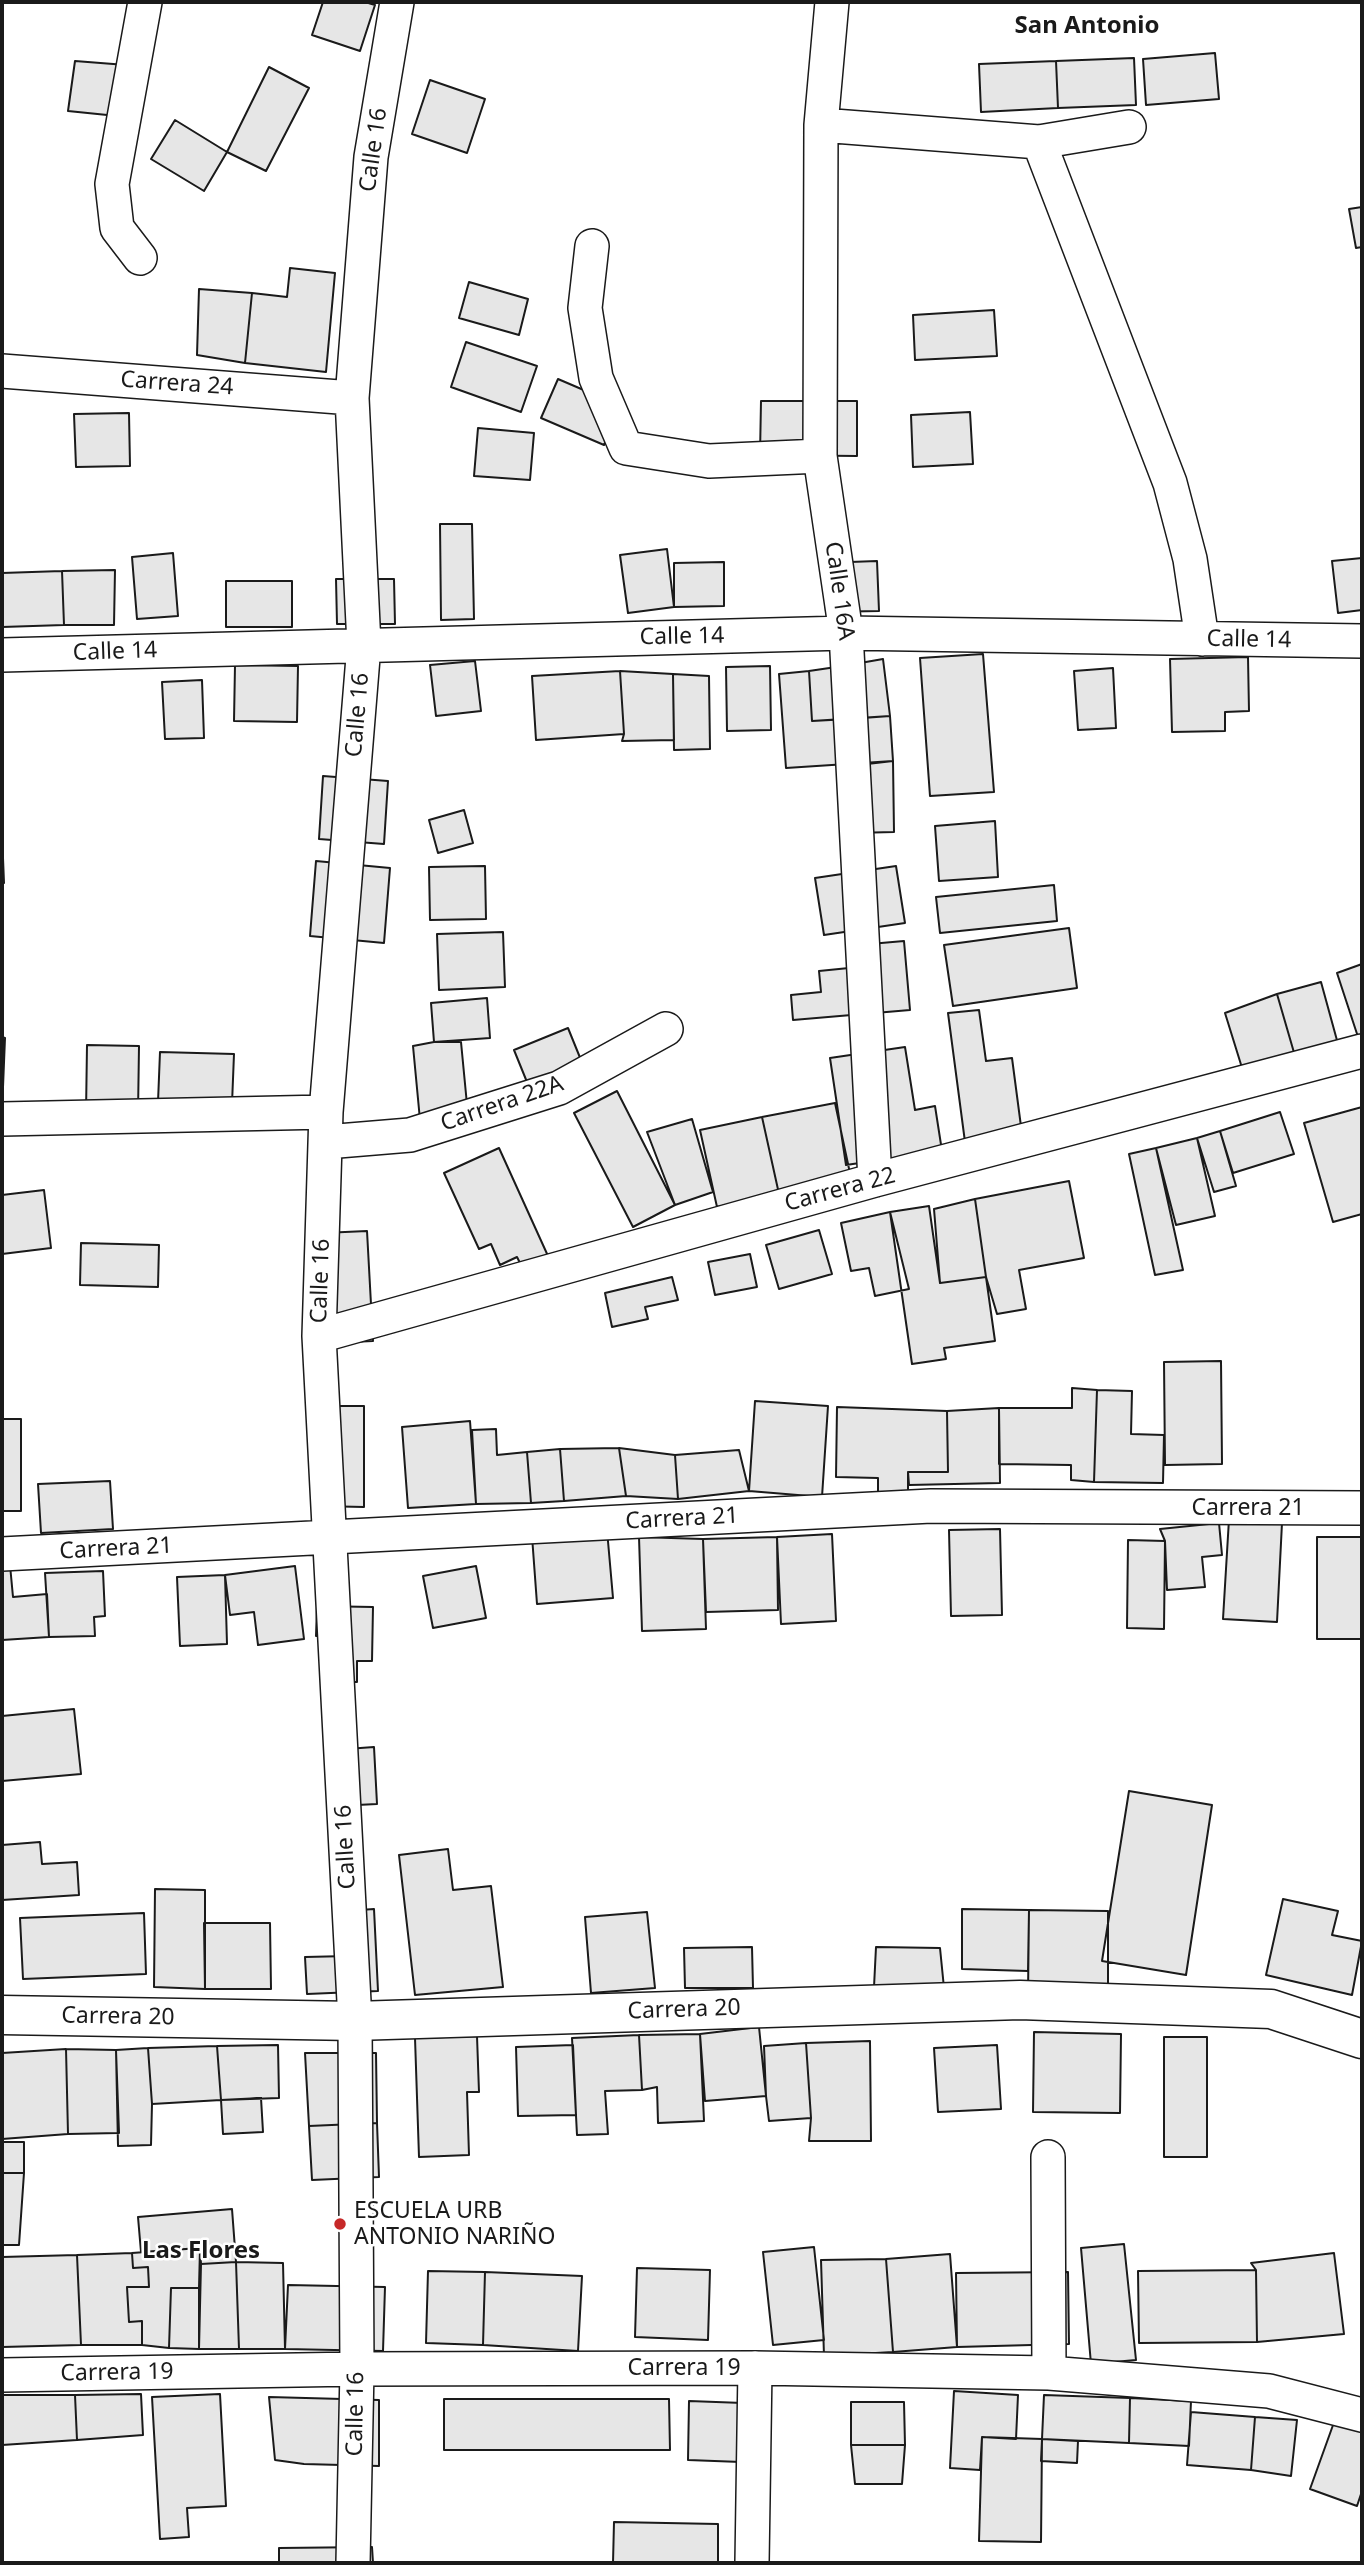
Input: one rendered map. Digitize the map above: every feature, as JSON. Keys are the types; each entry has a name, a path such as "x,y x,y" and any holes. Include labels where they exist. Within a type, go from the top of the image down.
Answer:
{"street":[{"path":"140,258 117,228 112,184 145,2"},
{"name":"Calle 16","path":"353,2563 357,2369 355,2021 319,1336 326,1127 364,645 352,398 371,157 397,2"},
{"name":"Calle 16A","path":"832,2 821,125 820,456 846,633 875,1180"},
{"path":"821,125 1039,142 1129,127"},
{"path":"1039,142 1170,483 1190,559 1202,639"},
{"path":"592,246 584,308 596,377 626,447 709,460 820,456"},
{"name":"Carrera 24","path":"2,371 352,398"},
{"name":"Calle 14","path":"2,655 846,633 1362,641"},
{"name":"Carrera 22A","path":"2,1118 326,1127 410,1135 559,1088 666,1029"},
{"name":"Carrera 22","path":"319,1336 875,1180 1362,1051"},
{"name":"Carrera 21","path":"2,1554 931,1506 1362,1508"},
{"name":"Carrera 20","path":"2,2015 355,2021 1020,2000 1271,2009 1362,2039"},
{"path":"1048,2157 1049,2373"},
{"path":"752,2563 755,2368"},
{"name":"Carrera 19","path":"2,2375 357,2369 755,2368 1049,2373 1269,2391 1362,2415"}],"building":[{"path":"323,2 365,2 375,5 360,51 312,35"},
{"path":"1215,53 1219,99 1146,105 1143,59"},
{"path":"1134,58 1136,105 1058,108 1056,61"},
{"path":"75,61 126,65 117,116 68,111"},
{"path":"1056,61 1058,108 981,112 979,64"},
{"path":"269,67 309,88 266,171 227,152"},
{"path":"430,80 485,99 467,153 412,134"},
{"path":"175,120 227,152 204,191 151,159"},
{"path":"1362,207 1362,247 1356,248 1349,209"},
{"path":"290,268 335,273 326,372 245,363 252,293 287,297"},
{"path":"469,282 528,299 519,335 459,318"},
{"path":"199,289 252,293 245,363 197,355"},
{"path":"994,310 997,356 915,360 913,315"},
{"path":"466,342 537,366 521,412 451,387"},
{"path":"558,379 621,406 604,445 541,418"},
{"path":"761,401 857,401 857,456 760,455"},
{"path":"970,412 973,464 913,467 911,415"},
{"path":"129,413 130,466 76,467 74,414"},
{"path":"478,428 534,433 530,480 474,476"},
{"path":"440,524 472,524 474,619 441,620"},
{"path":"667,549 674,607 628,613 620,555"},
{"path":"173,553 178,616 137,619 132,557"},
{"path":"1362,558 1362,610 1338,613 1332,561"},
{"path":"877,561 879,611 826,612 823,563"},
{"path":"724,562 724,606 674,607 674,563"},
{"path":"115,570 114,625 64,625 62,571"},
{"path":"62,571 64,625 2,627 2,573"},
{"path":"336,579 394,579 395,624 337,624"},
{"path":"226,581 292,581 292,627 226,627"},
{"path":"983,654 994,792 930,796 920,658"},
{"path":"1248,657 1249,711 1225,712 1225,731 1172,732 1170,659"},
{"path":"883,659 890,716 849,719 843,666"},
{"path":"475,661 481,711 436,716 430,665"},
{"path":"235,665 298,666 297,722 234,721"},
{"path":"770,666 771,730 727,731 726,667"},
{"path":"843,666 849,719 812,721 809,671"},
{"path":"1113,668 1116,728 1078,730 1074,671"},
{"path":"620,671 624,734 536,740 532,676"},
{"path":"620,671 673,674 674,740 622,741 624,734"},
{"path":"809,671 812,721 890,716 893,761 786,768 779,674"},
{"path":"673,674 709,676 710,749 674,750"},
{"path":"202,680 204,738 165,739 162,682"},
{"path":"893,761 894,832 853,833 850,766"},
{"path":"323,776 388,781 384,844 319,839"},
{"path":"464,810 473,843 438,853 429,820"},
{"path":"995,821 998,877 939,881 935,826"},
{"path":"2,833 4,883 2,883"},
{"path":"316,861 390,868 384,943 310,936"},
{"path":"485,866 486,919 430,920 429,867"},
{"path":"896,866 905,923 824,935 815,878"},
{"path":"1054,885 1057,921 940,933 936,897"},
{"path":"1069,928 1077,988 953,1006 944,945"},
{"path":"503,932 505,987 439,990 437,934"},
{"path":"904,941 910,1010 793,1020 791,995 821,992 819,971 849,968 847,946"},
{"path":"1362,964 1362,1042 1360,1043 1337,973"},
{"path":"1321,982 1338,1044 1295,1056 1277,994"},
{"path":"1277,994 1295,1056 1243,1071 1225,1013"},
{"path":"487,998 490,1038 434,1042 431,1003"},
{"path":"979,1010 986,1061 1012,1058 1022,1134 965,1142 948,1013"},
{"path":"568,1028 583,1065 529,1087 514,1050"},
{"path":"2,1037 5,1038 3,1087 2,1087"},
{"path":"434,1042 461,1042 468,1115 420,1120 413,1046"},
{"path":"87,1045 139,1046 138,1114 86,1113"},
{"path":"905,1047 915,1110 935,1106 942,1151 846,1165 830,1058"},
{"path":"160,1052 234,1054 232,1104 158,1102"},
{"path":"617,1091 675,1205 633,1227 574,1113"},
{"path":"835,1103 851,1178 779,1194 762,1117"},
{"path":"1362,1107 1362,1214 1333,1222 1304,1123"},
{"path":"1280,1112 1294,1154 1233,1173 1220,1131"},
{"path":"762,1117 779,1194 717,1207 700,1130"},
{"path":"692,1119 713,1192 675,1205 647,1132"},
{"path":"1220,1131 1236,1186 1214,1192 1197,1138"},
{"path":"1197,1138 1215,1216 1176,1225 1156,1148"},
{"path":"499,1148 553,1267 528,1279 517,1257 500,1265 491,1244 479,1249 444,1173"},
{"path":"1156,1148 1183,1270 1155,1275 1129,1154"},
{"path":"1069,1181 1084,1258 1019,1270 1026,1309 997,1314 986,1277 975,1199"},
{"path":"44,1190 51,1248 2,1254 2,1195"},
{"path":"975,1199 986,1277 940,1283 934,1209"},
{"path":"929,1206 940,1283 986,1277 995,1341 944,1348 946,1359 912,1364 890,1212"},
{"path":"890,1212 909,1289 875,1296 869,1268 851,1271 841,1223"},
{"path":"819,1230 832,1274 779,1289 766,1245"},
{"path":"367,1231 373,1341 329,1343 323,1233"},
{"path":"81,1243 159,1245 158,1287 80,1285"},
{"path":"750,1254 757,1287 715,1295 708,1262"},
{"path":"672,1277 678,1300 645,1307 648,1319 612,1327 605,1293"},
{"path":"1221,1361 1222,1464 1165,1465 1164,1362"},
{"path":"1072,1388 1097,1390 1094,1482 1071,1480 1071,1465 999,1464 999,1408 1072,1408"},
{"path":"1097,1390 1132,1391 1131,1434 1164,1435 1163,1483 1094,1482"},
{"path":"755,1401 828,1406 822,1497 749,1491"},
{"path":"318,1406 364,1406 364,1507 318,1506"},
{"path":"837,1407 947,1411 948,1472 908,1472 908,1497 878,1496 878,1478 836,1477"},
{"path":"999,1408 1000,1483 909,1485 908,1472 948,1472 947,1411"},
{"path":"2,1419 21,1419 21,1511 2,1511"},
{"path":"470,1421 476,1504 408,1508 402,1427"},
{"path":"496,1429 497,1455 527,1452 531,1503 476,1504 472,1430"},
{"path":"619,1448 626,1496 564,1501 560,1449"},
{"path":"619,1448 675,1455 678,1499 626,1496"},
{"path":"560,1449 564,1501 531,1503 527,1452"},
{"path":"739,1450 749,1491 678,1499 675,1455"},
{"path":"110,1481 113,1529 41,1533 38,1484"},
{"path":"1229,1519 1282,1523 1277,1622 1223,1619"},
{"path":"1219,1523 1222,1555 1202,1557 1205,1587 1167,1590 1165,1541 1160,1529"},
{"path":"1000,1529 1002,1615 951,1616 949,1530"},
{"path":"607,1530 613,1598 537,1604 532,1536"},
{"path":"832,1534 836,1621 781,1624 777,1537"},
{"path":"639,1537 703,1539 706,1629 642,1631"},
{"path":"777,1537 778,1610 706,1612 703,1539"},
{"path":"1317,1537 1362,1537 1362,1639 1317,1639"},
{"path":"1128,1540 1165,1541 1164,1629 1127,1628"},
{"path":"10,1565 13,1597 47,1594 49,1637 2,1640 2,1566"},
{"path":"295,1566 304,1639 258,1645 254,1612 230,1615 225,1575"},
{"path":"476,1566 486,1618 433,1628 423,1576"},
{"path":"103,1571 105,1616 94,1617 95,1636 49,1637 45,1573"},
{"path":"225,1575 227,1644 180,1646 177,1577"},
{"path":"317,1606 373,1607 372,1661 357,1661 357,1682 331,1682 331,1636 316,1636"},
{"path":"74,1709 81,1774 2,1781 2,1716"},
{"path":"374,1747 377,1804 337,1806 333,1750"},
{"path":"1129,1791 1212,1805 1186,1975 1102,1961"},
{"path":"40,1842 42,1864 77,1862 79,1895 2,1900 2,1845"},
{"path":"448,1849 453,1890 491,1886 503,1987 415,1995 399,1855"},
{"path":"155,1889 205,1890 205,1989 154,1987"},
{"path":"1283,1899 1338,1911 1332,1935 1362,1941 1352,1995 1266,1975"},
{"path":"374,1909 378,1991 307,1994 305,1957 348,1956 346,1911"},
{"path":"962,1909 1029,1910 1028,1971 962,1969"},
{"path":"1029,1910 1108,1911 1108,1995 1028,1994"},
{"path":"647,1912 655,1988 591,1993 585,1917"},
{"path":"144,1913 146,1974 23,1979 20,1918"},
{"path":"204,1923 270,1923 271,1989 205,1989"},
{"path":"752,1947 753,1988 685,1988 684,1948"},
{"path":"876,1947 940,1948 944,1988 874,1987"},
{"path":"759,2027 766,2096 705,2101 700,2034"},
{"path":"1034,2032 1121,2034 1120,2113 1033,2112"},
{"path":"700,2034 704,2121 658,2123 657,2087 642,2090 639,2035"},
{"path":"639,2035 642,2090 605,2091 608,2134 577,2135 572,2038"},
{"path":"477,2036 479,2092 467,2092 469,2155 419,2157 415,2038"},
{"path":"1164,2037 1207,2037 1207,2157 1164,2157"},
{"path":"870,2041 871,2141 809,2141 811,2118 806,2043"},
{"path":"806,2043 811,2118 769,2121 764,2046"},
{"path":"278,2045 279,2098 221,2100 217,2046"},
{"path":"573,2045 576,2115 518,2116 516,2047"},
{"path":"997,2045 1001,2109 938,2112 934,2048"},
{"path":"217,2046 221,2100 152,2104 148,2048"},
{"path":"148,2048 152,2104 151,2145 118,2146 116,2050"},
{"path":"66,2049 116,2050 119,2133 68,2134"},
{"path":"66,2049 68,2134 2,2139 2,2053"},
{"path":"305,2053 376,2053 377,2123 309,2126"},
{"path":"261,2098 263,2132 223,2134 221,2100"},
{"path":"377,2123 379,2177 312,2180 309,2126"},
{"path":"2,2142 24,2142 24,2173 2,2173"},
{"path":"2,2173 24,2173 19,2245 2,2245"},
{"path":"232,2209 236,2262 201,2264 200,2248 141,2252 138,2217"},
{"path":"1124,2244 1136,2360 1091,2364 1081,2248"},
{"path":"814,2247 824,2340 773,2345 763,2252"},
{"path":"200,2248 199,2288 171,2288 169,2348 142,2345 142,2321 129,2322 127,2287 149,2287 148,2267 133,2268 132,2253"},
{"path":"132,2253 133,2268 148,2267 149,2287 127,2287 129,2322 142,2321 142,2345 81,2345 77,2255"},
{"path":"1334,2253 1344,2334 1257,2342 1256,2270 1251,2263"},
{"path":"950,2254 957,2347 893,2352 886,2259"},
{"path":"77,2255 81,2345 2,2347 2,2257"},
{"path":"886,2259 893,2352 824,2356 821,2260"},
{"path":"236,2262 283,2263 285,2349 239,2349"},
{"path":"236,2262 239,2349 199,2349 201,2264"},
{"path":"637,2268 710,2270 708,2340 635,2337"},
{"path":"1256,2270 1257,2342 1139,2343 1138,2271"},
{"path":"428,2271 485,2272 483,2345 426,2343"},
{"path":"485,2272 582,2276 578,2351 483,2345"},
{"path":"1068,2272 1069,2344 957,2347 956,2273"},
{"path":"288,2285 385,2287 383,2351 285,2349"},
{"path":"171,2288 199,2288 199,2349 169,2348"},
{"path":"954,2391 1018,2395 1016,2439 982,2437 980,2470 950,2468"},
{"path":"141,2394 143,2435 77,2440 75,2395"},
{"path":"220,2394 226,2506 187,2508 189,2537 160,2539 152,2397"},
{"path":"2,2395 75,2395 77,2440 2,2445"},
{"path":"1044,2395 1130,2398 1129,2443 1042,2439"},
{"path":"269,2397 379,2400 379,2466 304,2464 275,2460"},
{"path":"1130,2398 1191,2401 1189,2446 1129,2443"},
{"path":"444,2399 669,2399 670,2450 444,2450"},
{"path":"689,2401 743,2403 741,2462 688,2460"},
{"path":"851,2402 904,2402 905,2445 851,2445"},
{"path":"1191,2412 1255,2417 1251,2470 1187,2465"},
{"path":"1337,2414 1362,2423 1362,2491 1357,2506 1310,2489"},
{"path":"1255,2417 1297,2420 1291,2476 1251,2470"},
{"path":"982,2437 1042,2439 1041,2542 979,2541"},
{"path":"1042,2439 1078,2441 1077,2463 1041,2461"},
{"path":"851,2445 905,2445 902,2484 855,2484"},
{"path":"614,2522 718,2524 718,2563 613,2563"},
{"path":"372,2547 373,2563 279,2563 279,2548"}],"place":[{"name":"ESCUELA URB ANTONIO NARIÑO","path":"340,2224"}],"district":[{"name":"San Antonio","path":"1087,26"},
{"name":"Las Flores","path":"201,2251"}]}
